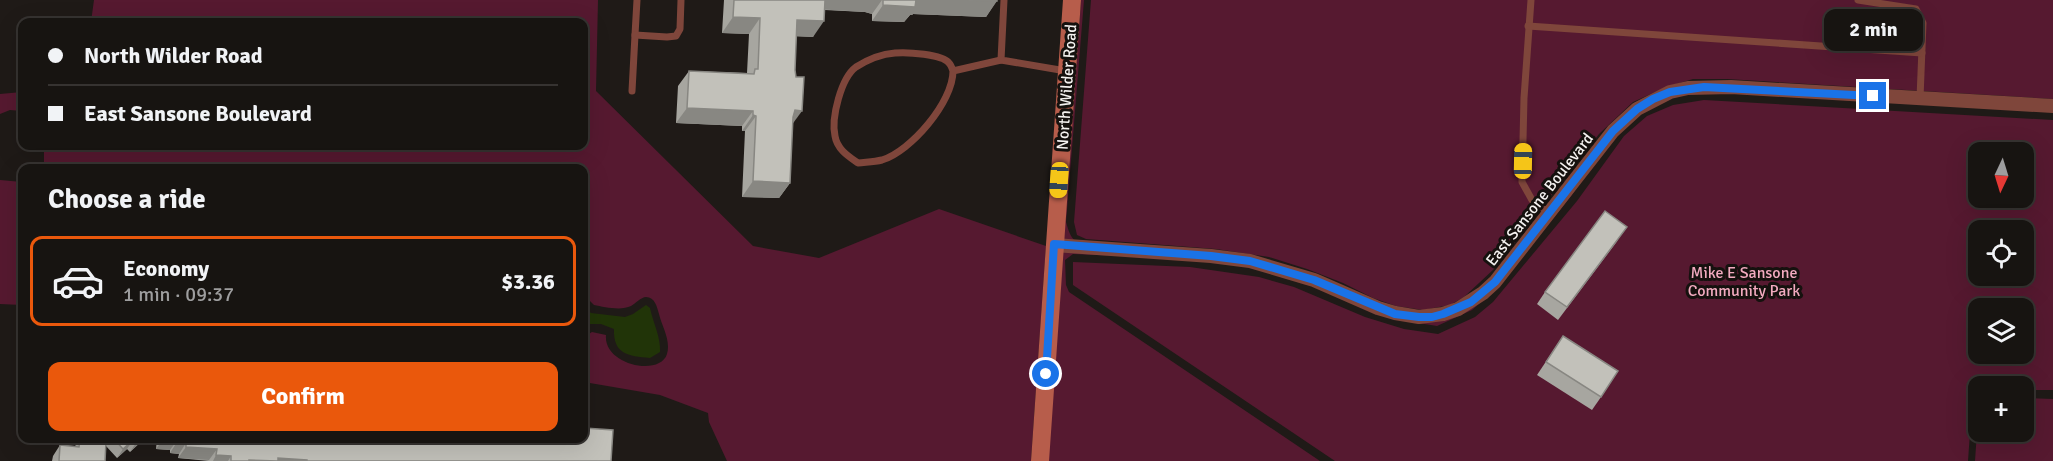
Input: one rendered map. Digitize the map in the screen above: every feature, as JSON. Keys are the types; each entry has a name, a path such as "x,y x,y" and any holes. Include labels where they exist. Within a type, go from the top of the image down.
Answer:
{"street":[{"name":"North Wilder Road","path":"1040,461 1072,0"},
{"name":"East Sansone Boulevard","path":"1054,244 1250,261 1314,280 1395,314 1432,317 1458,309 1484,293 1550,214 1613,131 1637,109 1670,92 1688,88 1731,87 2053,106"}],"lane":[{"path":"632,91 637,0"},
{"path":"635,35 676,36 680,29 681,0"},
{"path":"1001,60 1004,0"},
{"path":"1531,0 1522,182 1532,200 1550,214"},
{"path":"1858,0 1916,9 1923,23 1920,98"},
{"path":"1528,26 1922,53"},
{"path":"896,53 938,56 948,62 953,71 953,82 940,108 908,145 883,159 858,163 842,152 835,137 835,110 844,86 854,69 871,59 896,53"},
{"path":"953,71 1001,60 1067,72"}],"green space":[{"path":"94,0 598,0 596,91 753,246 819,258 939,209 1046,246 1031,461 727,461 709,422 708,413 660,395 588,383 588,334 592,332 606,335 607,345 613,354 633,364 654,365 662,361 668,349 657,308 649,297 640,299 631,306 618,308 594,305 588,300 588,164 44,164 44,150 588,150 588,18 92,18"},
{"path":"1081,0 1084,0 1066,222 1070,234 1077,243 1085,247 1198,255 1266,265 1329,286 1393,313 1421,318 1451,313 1477,298 1512,260 1610,133 1636,110 1668,95 1703,88 1726,87 2053,107 2053,112 1705,92 1671,97 1642,109 1618,131 1571,196 1488,296 1472,310 1437,326 1406,321 1368,309 1297,279 1260,269 1191,259 1073,254 1065,260 1066,285 1069,292 1320,461 1048,461"},
{"path":"1091,0 2053,0 2053,99 1727,79 1693,79 1666,87 1633,102 1599,134 1494,269 1464,297 1450,305 1423,310 1396,306 1307,269 1269,257 1216,249 1086,239 1077,235 1074,222"},
{"path":"18,92 18,111 10,110 0,114 0,94"},
{"name":"Mike E Sansone Community Park","path":"1704,100 2053,120 2053,390 2034,390 2034,376 1968,376 1968,461 1335,461 1073,285 1073,262 1190,267 1259,277 1294,287 1365,317 1404,329 1438,334 1475,317 1493,302 1577,201 1624,136 1647,116 1673,105"},
{"path":"0,180 18,182 18,305 0,304"},
{"path":"2034,398 2053,399 2053,461 1975,461 1976,442 2034,442"}],"shaded area":[{"path":"646,305 650,308 658,335 660,352 650,358 629,355 619,349 614,337 614,329 601,324 588,326 588,310 591,313 625,317"}],"building":[{"path":"734,0 825,0 824,21 797,20 795,70 796,77 804,77 802,111 795,110 793,117 790,183 753,181 756,116 753,115 753,111 687,108 689,71 754,74 755,69 758,69 760,18 733,17"},
{"path":"883,0 916,0 915,7 883,5"},
{"path":"1605,211 1627,227 1567,307 1545,292"},
{"path":"1563,336 1618,371 1601,397 1546,362"},
{"path":"588,428 613,430 611,461 307,461 278,458 278,461 231,461 231,456 216,455 217,449 186,447 186,443 588,443"},
{"path":"80,443 106,443 105,461 59,461 60,445 79,447"},
{"path":"118,443 130,443 123,449"}],"route":[{"path":"1046,374 1054,244 1250,261 1314,280 1395,314 1432,317 1458,309 1484,293 1550,214 1613,131 1637,109 1653,99 1670,92 1704,87 1873,96"}]}
